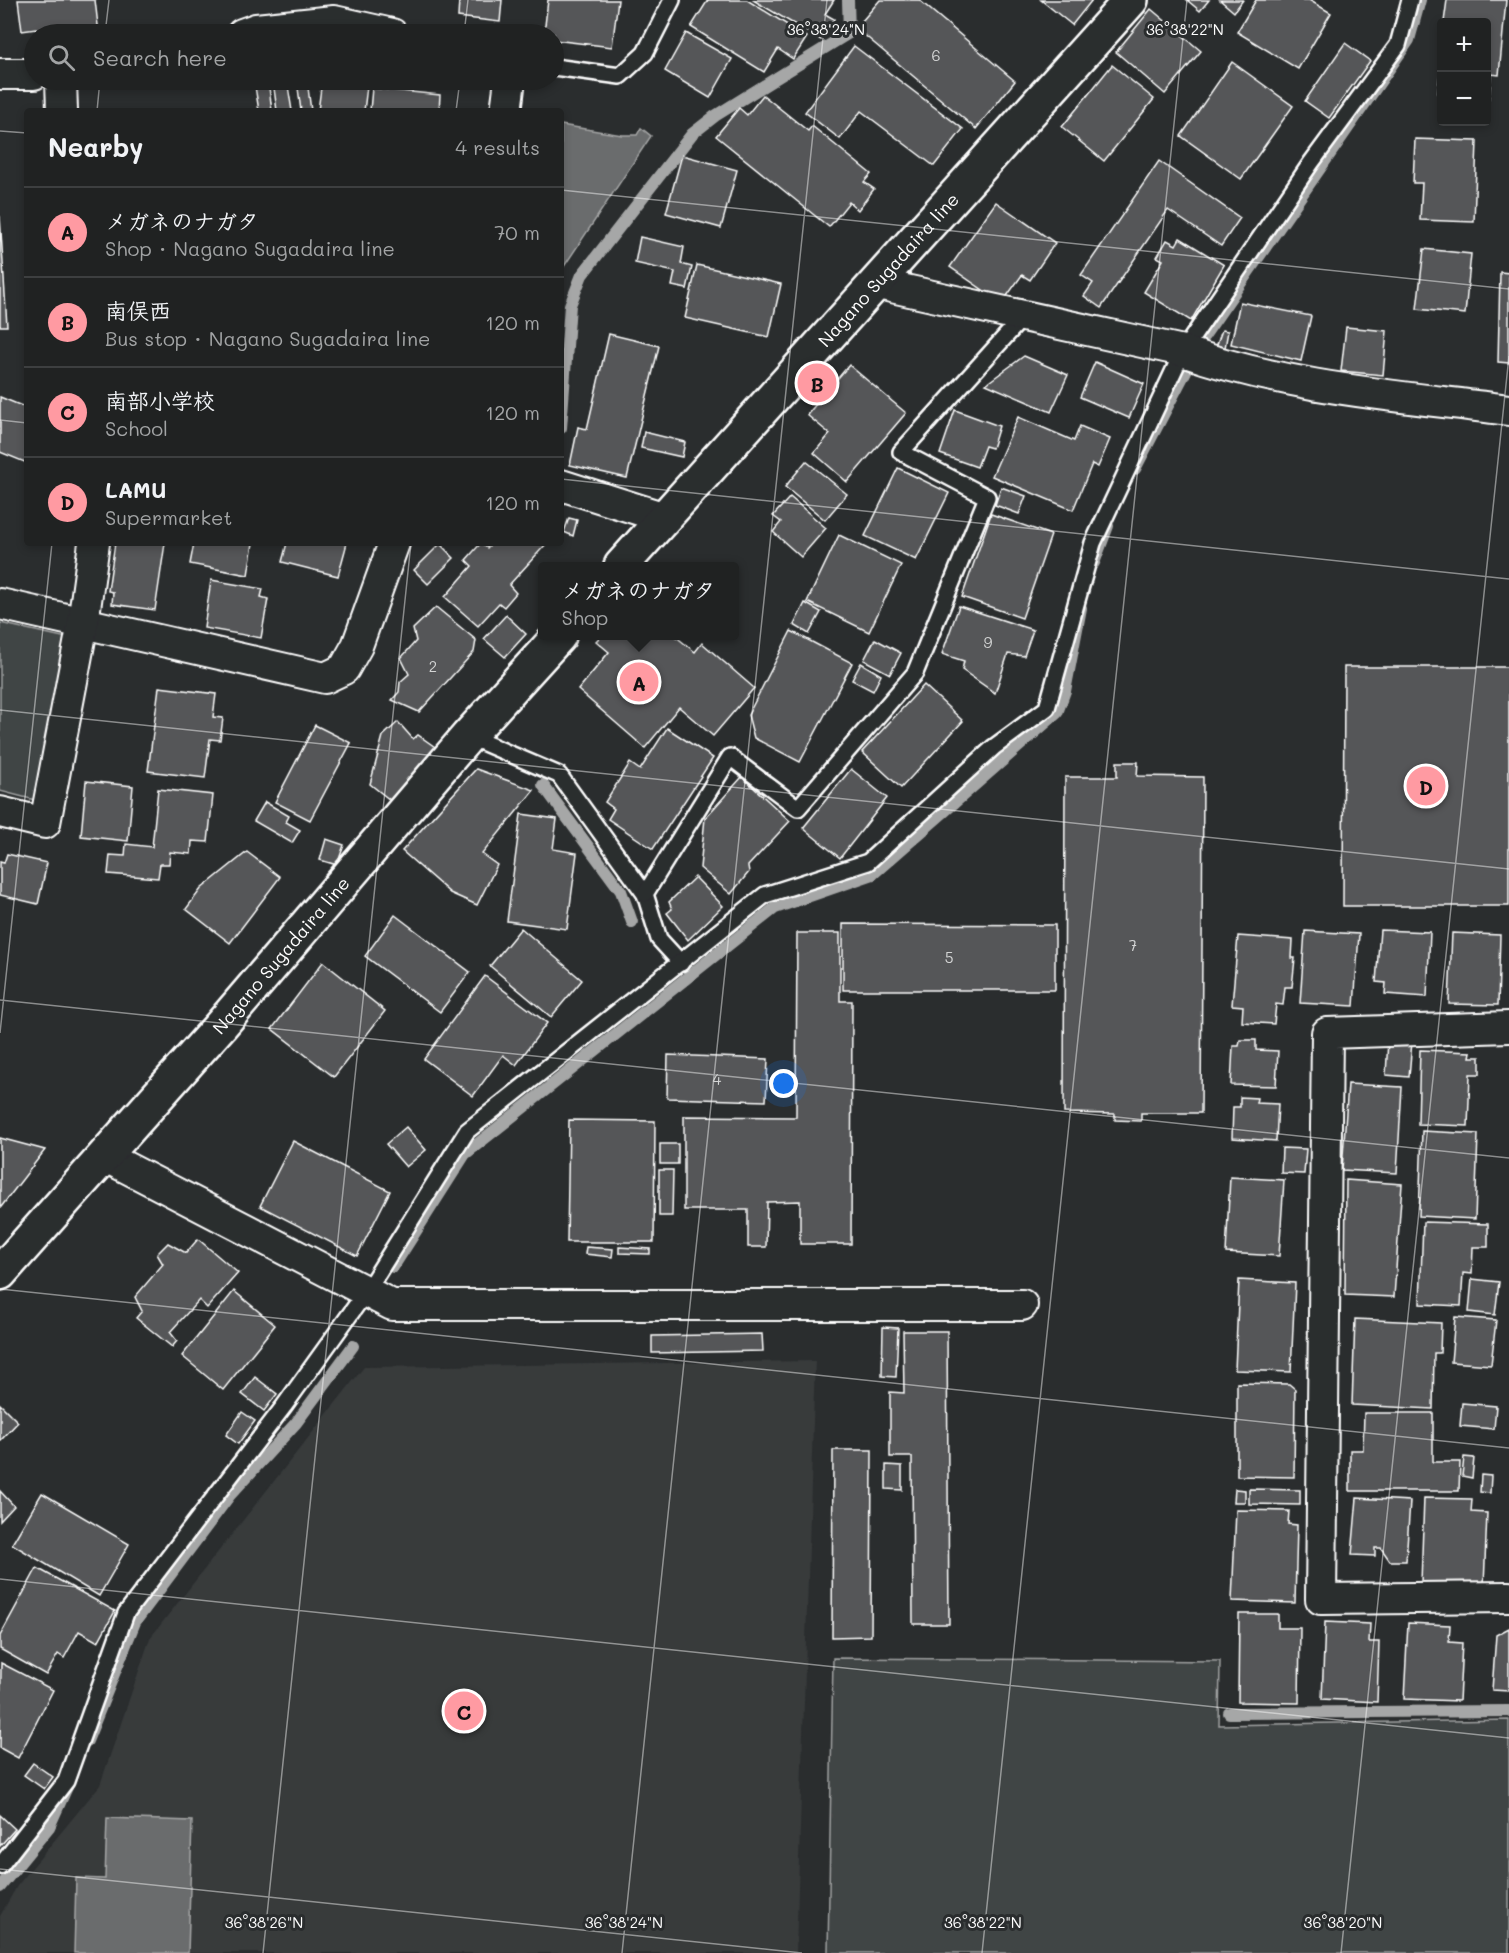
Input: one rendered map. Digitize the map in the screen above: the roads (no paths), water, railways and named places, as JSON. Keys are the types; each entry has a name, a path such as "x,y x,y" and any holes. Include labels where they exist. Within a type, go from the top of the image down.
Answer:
{"main road":[{"name":"Nagano Sugadaira line","path":"625,562 878,284 1131,0"},
{"name":"Nagano Sugadaira line","path":"4,1260 104,1156 221,1025 468,736 555,640"}],"street":[{"path":"300,24 333,21 348,13 371,24"},
{"path":"0,74 24,74"},
{"path":"61,90 62,108"},
{"path":"506,108 509,90"},
{"path":"878,284 1183,351 1222,365 1284,380 1509,411"},
{"path":"564,486 665,518"},
{"path":"0,812 45,823 83,624 94,546"},
{"path":"0,604 325,678 344,669 357,646 393,546"},
{"path":"1509,1027 1327,1033 1321,1599 1509,1597"},
{"path":"104,1156 392,1305 1022,1305"}],"lane":[{"path":"564,68 620,76 645,53 672,0"},
{"path":"0,1866 66,1781 126,1613 284,1406 366,1292 467,1131 765,895 868,862 994,747 1047,708 1093,543 1183,351 1311,163 1398,45 1410,0"},
{"path":"645,894 730,757 798,808 915,673 987,497 901,452 1023,316"},
{"path":"468,736 559,775 645,894 659,939 681,963"}],"waterway":[{"path":"564,387 570,305 582,275 692,134 715,116 849,33 848,0"},
{"path":"1204,336 1409,40 1420,0"},
{"path":"1135,469 1186,371"},
{"path":"1094,563 1108,526"},
{"path":"393,1267 465,1154 775,908 873,874 1057,713 1065,691 1081,608"},
{"path":"543,785 621,891 632,922"},
{"path":"87,1741 135,1622 230,1495 296,1423 353,1346"},
{"path":"1229,1713 1509,1711"},
{"path":"0,1887 49,1827 67,1787"}],"place":[{"name":"南俣西","path":"817,383"},
{"name":"メガネのナガタ","path":"639,682"},
{"name":"LAMU","path":"1426,786"},
{"name":"南部小学校","path":"464,1711"}]}
